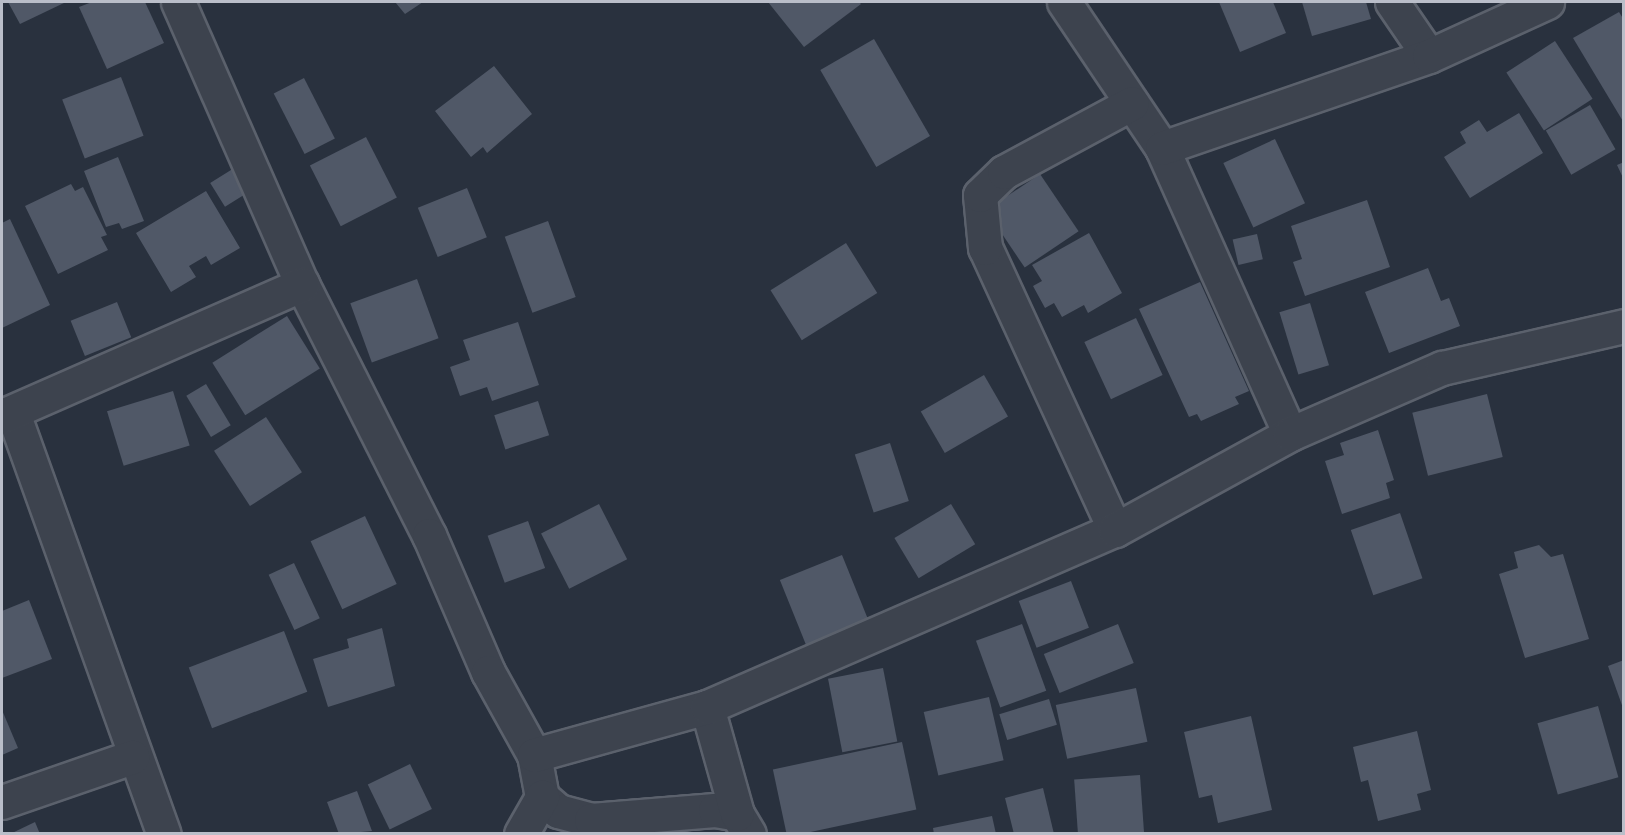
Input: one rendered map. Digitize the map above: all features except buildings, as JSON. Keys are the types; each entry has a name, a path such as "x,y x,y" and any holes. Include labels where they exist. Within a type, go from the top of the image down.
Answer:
{"street":[{"path":"178,2 302,284 429,535 488,672 534,755 542,797 558,811 591,820 716,810 743,824"},
{"path":"1064,2 1162,148 1290,434"},
{"path":"1392,2 1429,56"},
{"path":"1162,148 1429,56 1547,2"},
{"path":"1115,530 985,248 980,195 1004,172 1132,104"},
{"path":"164,834 132,757 7,415 302,284"},
{"path":"534,755 707,707 1115,530 1290,434 1442,368 1623,326"},
{"path":"707,707 743,824"},
{"path":"2,802 132,757"},
{"path":"521,834 542,797"}]}
